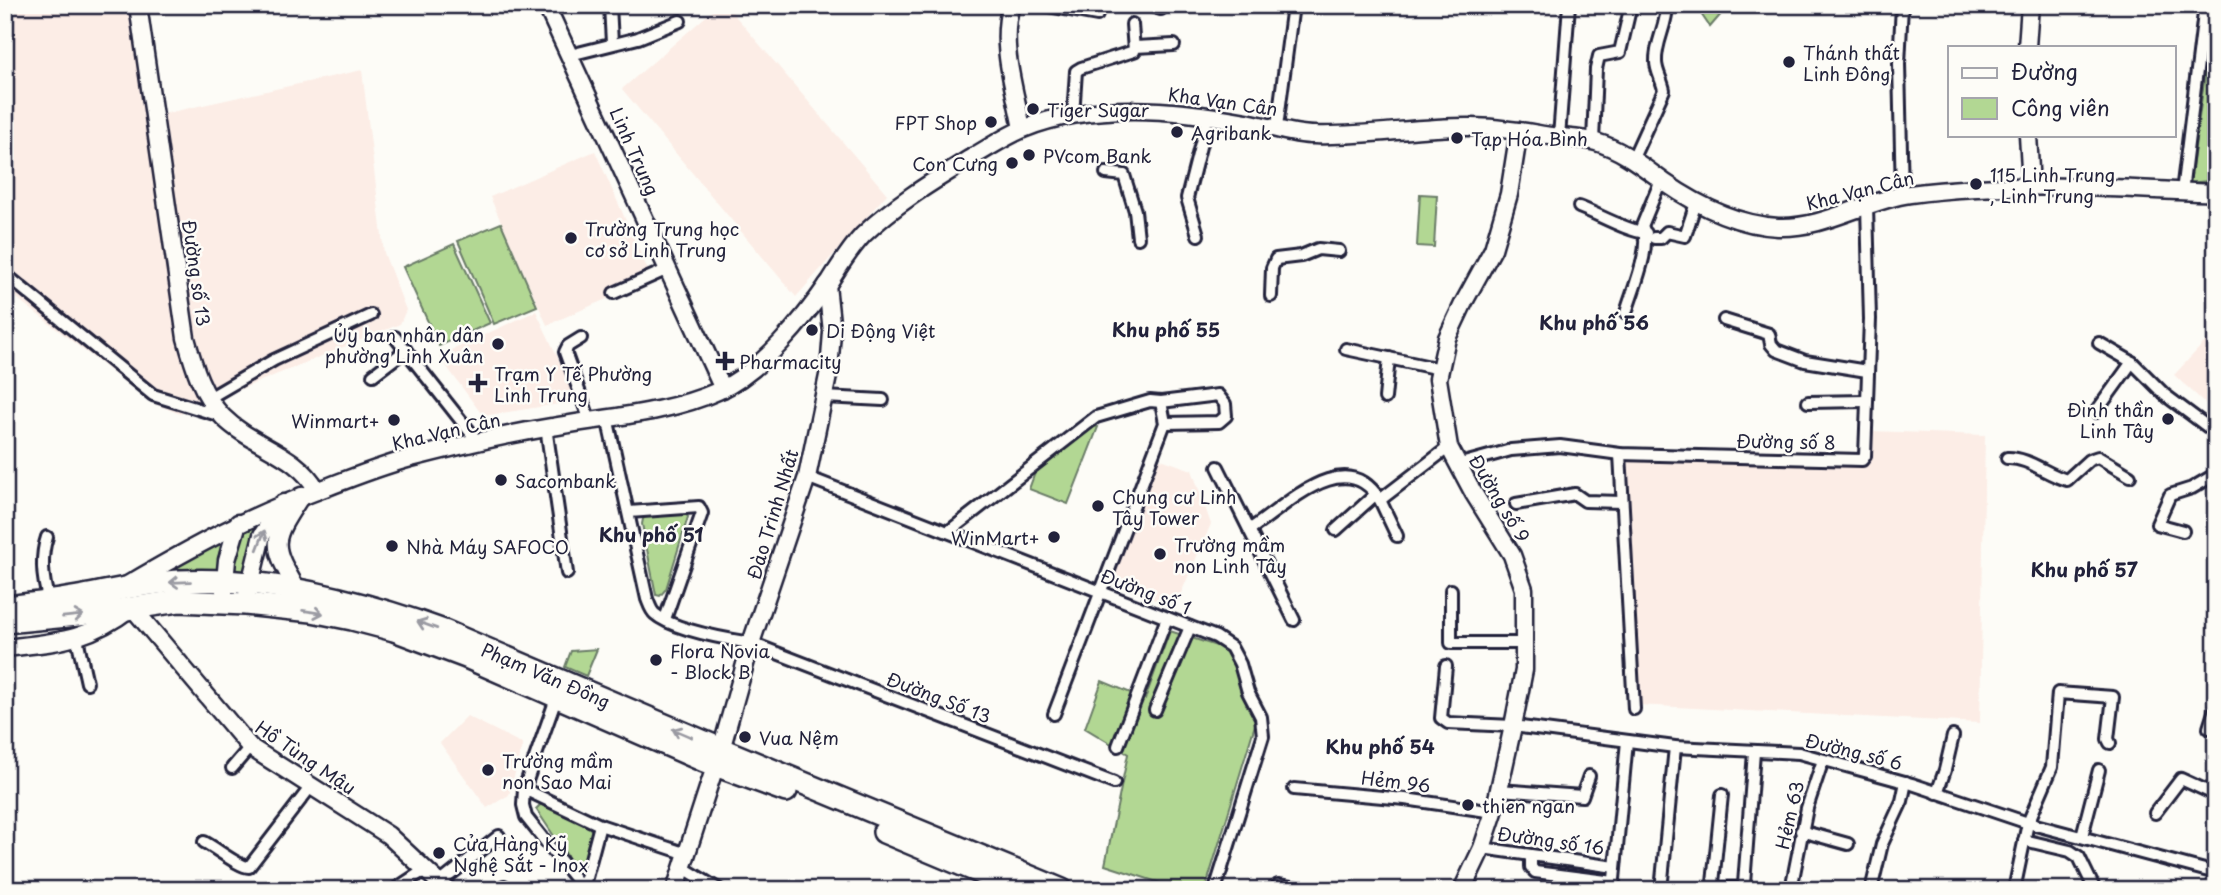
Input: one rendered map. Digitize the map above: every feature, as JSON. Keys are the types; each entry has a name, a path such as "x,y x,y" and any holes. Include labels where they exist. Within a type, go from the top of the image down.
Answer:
{"highway":[{"name":"Phạm Văn Đồng","path":"5,607 86,596 124,587 180,581 394,630 557,696 1062,890"},
{"name":"Phạm Văn Đồng","path":"5,622 236,593 298,591 399,614 839,812 1022,890"}],"street":[{"name":"Đường số 13","path":"138,5 186,338 195,372 209,398 224,417 303,470 317,491"},
{"name":"Linh Trung","path":"546,5 723,389"},
{"path":"610,5 612,43"},
{"path":"1011,5 1008,15 1008,60 1023,129"},
{"path":"1042,5 1097,15 1100,5"},
{"path":"1148,5 1161,9"},
{"path":"1277,127 1293,5"},
{"path":"1559,137 1569,5"},
{"path":"1593,141 1596,69 1599,57 1620,52 1631,5"},
{"path":"1633,158 1664,90 1655,66 1656,51 1667,16 1667,5"},
{"path":"1902,5 1899,64 1902,195"},
{"path":"2027,46 2030,5"},
{"path":"2182,192 2205,5"},
{"path":"569,55 638,38 680,21"},
{"path":"1073,116 1076,71 1134,51 1132,24"},
{"path":"1135,47 1174,46"},
{"name":"Kha Vạn Cân","path":"124,587 238,523 284,502 384,465 546,427 661,408 723,389 775,348 863,236 910,196 1023,129 1073,116 1108,111 1164,110 1277,127 1304,135 1469,126 1593,141 1633,158 1696,203 1745,221 1788,228 1832,218 1902,195 2031,186"},
{"path":"1198,235 1187,198 1208,115"},
{"name":"Đường số 9","path":"1462,890 1482,848 1494,813 1513,726 1524,670 1524,589 1516,566 1497,529 1457,465 1449,447 1438,379 1447,338 1493,249 1509,194 1519,131"},
{"path":"2028,136 2031,186 2216,193"},
{"path":"1106,173 1124,175 1135,211 1138,238"},
{"path":"1650,235 1642,226 1661,180"},
{"path":"1579,207 1617,222 1633,232 1661,238 1667,232 1685,236 1696,203"},
{"name":"Đường số 8","path":"1457,465 1511,450 1560,446 1620,454 1862,460 1865,456 1870,319 1867,206"},
{"path":"1626,313 1650,235"},
{"path":"1271,296 1272,268 1276,259 1301,256 1318,249 1339,251"},
{"path":"614,293 667,269"},
{"path":"5,274 153,395 224,417"},
{"name":"Đào Trinh Nhất","path":"675,890 751,643 807,477 824,397 832,332 827,285"},
{"path":"209,398 274,360 371,315"},
{"path":"1724,320 1769,334 1771,344 1776,350 1805,361 1867,371"},
{"path":"395,337 478,442"},
{"path":"581,338 568,346 565,352 590,421"},
{"path":"2099,343 2132,362 2165,395 2216,433"},
{"path":"1346,349 1440,369"},
{"path":"373,375 406,350"},
{"path":"1385,398 1389,358"},
{"path":"2096,412 2132,362"},
{"path":"948,532 1096,417 1150,401 1218,395 1225,404 1226,416 1219,422 1165,423"},
{"path":"824,397 883,400"},
{"path":"1808,402 1866,401"},
{"path":"1054,714 1165,423 1161,402"},
{"path":"607,417 647,599 654,613 665,619 702,513 699,507 629,512"},
{"path":"546,427 567,573"},
{"path":"1336,530 1449,447"},
{"path":"1620,454 1634,709"},
{"path":"2007,458 2014,458 2067,480 2081,465 2098,457 2130,476"},
{"path":"1218,467 1294,620"},
{"path":"2183,531 2157,524 2164,505 2170,495 2192,488 2216,474"},
{"name":"Đường số 1","path":"807,477 1216,637 1231,647 1240,664 1248,692 1261,717 1263,736 1215,890"},
{"path":"1249,530 1273,515 1291,498 1327,480 1353,477 1360,479 1378,497 1397,536"},
{"path":"1516,504 1575,494 1586,501 1622,502"},
{"path":"298,591 283,565 277,547 278,534 301,496"},
{"path":"236,593 262,535 284,502"},
{"path":"236,593 229,549 238,523"},
{"path":"47,537 43,548 43,570 49,601"},
{"path":"1451,590 1451,643 1524,643"},
{"path":"5,648 77,638 111,624 132,607"},
{"name":"Hồ Tùng Mậu","path":"132,607 250,747 388,835 444,886"},
{"path":"1118,746 1167,618"},
{"name":"Đường Số 13","path":"665,619 683,628 751,643 1114,783"},
{"path":"1155,710 1191,627"},
{"path":"77,638 87,682"},
{"name":"Đường số 6","path":"1446,666 1441,718 1448,723 1513,726 1675,747 1799,754 1906,782 2028,823 2216,873"},
{"path":"2014,890 2028,823 2052,767 2058,693 2113,697 2108,739 2110,743"},
{"path":"557,696 524,789 523,805 526,817 583,889"},
{"path":"2209,728 2216,706"},
{"path":"1937,793 1953,736"},
{"path":"1531,856 1531,867 1535,872 1613,886 1627,741"},
{"path":"232,768 250,747"},
{"path":"1661,890 1675,747"},
{"path":"1723,795 1713,883 1718,888 1740,888 1744,884 1754,752"},
{"name":"Hẻm 63","path":"1793,879 1801,831 1814,780 1823,760"},
{"path":"2082,836 2099,770"},
{"path":"1499,790 1582,796 1589,776"},
{"path":"2155,813 2181,779 2216,795"},
{"path":"1871,890 1882,844 1902,801 1906,782"},
{"path":"204,842 241,867 249,867 312,785"},
{"path":"524,789 685,861 720,890"},
{"name":"Hẻm 96","path":"1294,789 1405,799 1494,813"},
{"path":"583,889 600,825"},
{"path":"1801,831 1849,844"},
{"path":"444,886 499,836"},
{"path":"2024,840 2070,851 2080,857 2095,890"},
{"name":"Đường số 16","path":"1482,848 1615,867"},
{"path":"394,890 426,869"},
{"path":"1278,885 1310,890"}],"shaded area":[{"path":"5,5 130,5 149,117 362,70 384,253 406,310 400,324 180,414 150,402 5,289"},
{"path":"719,5 726,5 887,194 796,297 622,89"},
{"name":"Trường Trung học cơ sở Linh Trung","path":"595,151 652,279 547,325 490,197"},
{"path":"536,311 578,401 483,416 439,356"},
{"path":"2216,330 2216,413 2174,375"},
{"path":"1870,431 1985,435 1980,723 1637,705 1624,458 1868,464"},
{"name":"Trường mầm non Linh Tây","path":"1158,458 1192,470 1211,524 1175,607 1111,584"},
{"name":"Trường mầm non Sao Mai","path":"467,716 523,744 509,795 487,808 440,743"}],"green space":[{"path":"1695,5 1701,5 1706,11 1713,5 1729,5 1710,27"},
{"path":"2216,44 2216,180 2190,183 2209,45"},
{"path":"1420,194 1437,195 1434,247 1417,246"},
{"path":"501,223 537,306 494,324 458,241"},
{"path":"454,244 490,323 439,346 403,267"},
{"path":"1093,426 1098,427 1068,504 1029,489 1036,470"},
{"path":"684,512 688,517 666,589 660,596 656,595 643,519 649,515"},
{"path":"268,516 253,536 245,570 242,574 235,571 233,560 243,531"},
{"path":"222,539 218,560 221,576 153,580"},
{"path":"1170,631 1229,650 1257,718 1205,890 1182,890 1105,865 1128,754 1085,728 1102,681 1145,699"},
{"path":"597,649 586,676 565,667 571,651"},
{"path":"541,804 589,827 593,833 584,867 576,869 536,809"}],"place":[{"name":"Thánh thất Linh Đông","path":"1789,62"},
{"name":"Tiger Sugar","path":"1033,109"},
{"name":"FPT Shop","path":"991,122"},
{"name":"Agribank","path":"1177,132"},
{"name":"Tạp Hóa Bình","path":"1457,138"},
{"name":"PVcom Bank","path":"1029,155"},
{"name":"Con Cưng","path":"1012,163"},
{"name":"115 Linh Trung , Linh Trung","path":"1976,184"},
{"name":"Trường Trung học cơ sở Linh Trung","path":"571,238"},
{"name":"Di Động Việt","path":"812,330"},
{"name":"Ủy ban nhân dân phường Linh Xuân","path":"498,344"},
{"name":"Pharmacity","path":"725,361"},
{"name":"Trạm Y Tế Phường Linh Trung","path":"478,383"},
{"name":"Đình thần Linh Tây","path":"2168,419"},
{"name":"Winmart+","path":"394,420"},
{"name":"Sacombank","path":"501,480"},
{"name":"Chung cư Linh Tây Tower","path":"1098,506"},
{"name":"WinMart+","path":"1054,537"},
{"name":"Nhà Máy SAFOCO","path":"392,546"},
{"name":"Trường mầm non Linh Tây","path":"1160,554"},
{"name":"Flora Novia - Block B","path":"656,660"},
{"name":"Vua Nệm","path":"745,737"},
{"name":"Trường mầm non Sao Mai","path":"488,770"},
{"name":"thien ngan","path":"1468,805"},
{"name":"Cửa Hàng Kỹ Nghệ Sắt - Inox","path":"439,853"}],"district":[{"name":"Khu phố 56","path":"1594,322"},
{"name":"Khu phố 55","path":"1166,329"},
{"name":"Khu phố 51","path":"651,534"},
{"name":"Khu phố 57","path":"2084,569"},
{"name":"Khu phố 54","path":"1380,746"}]}
